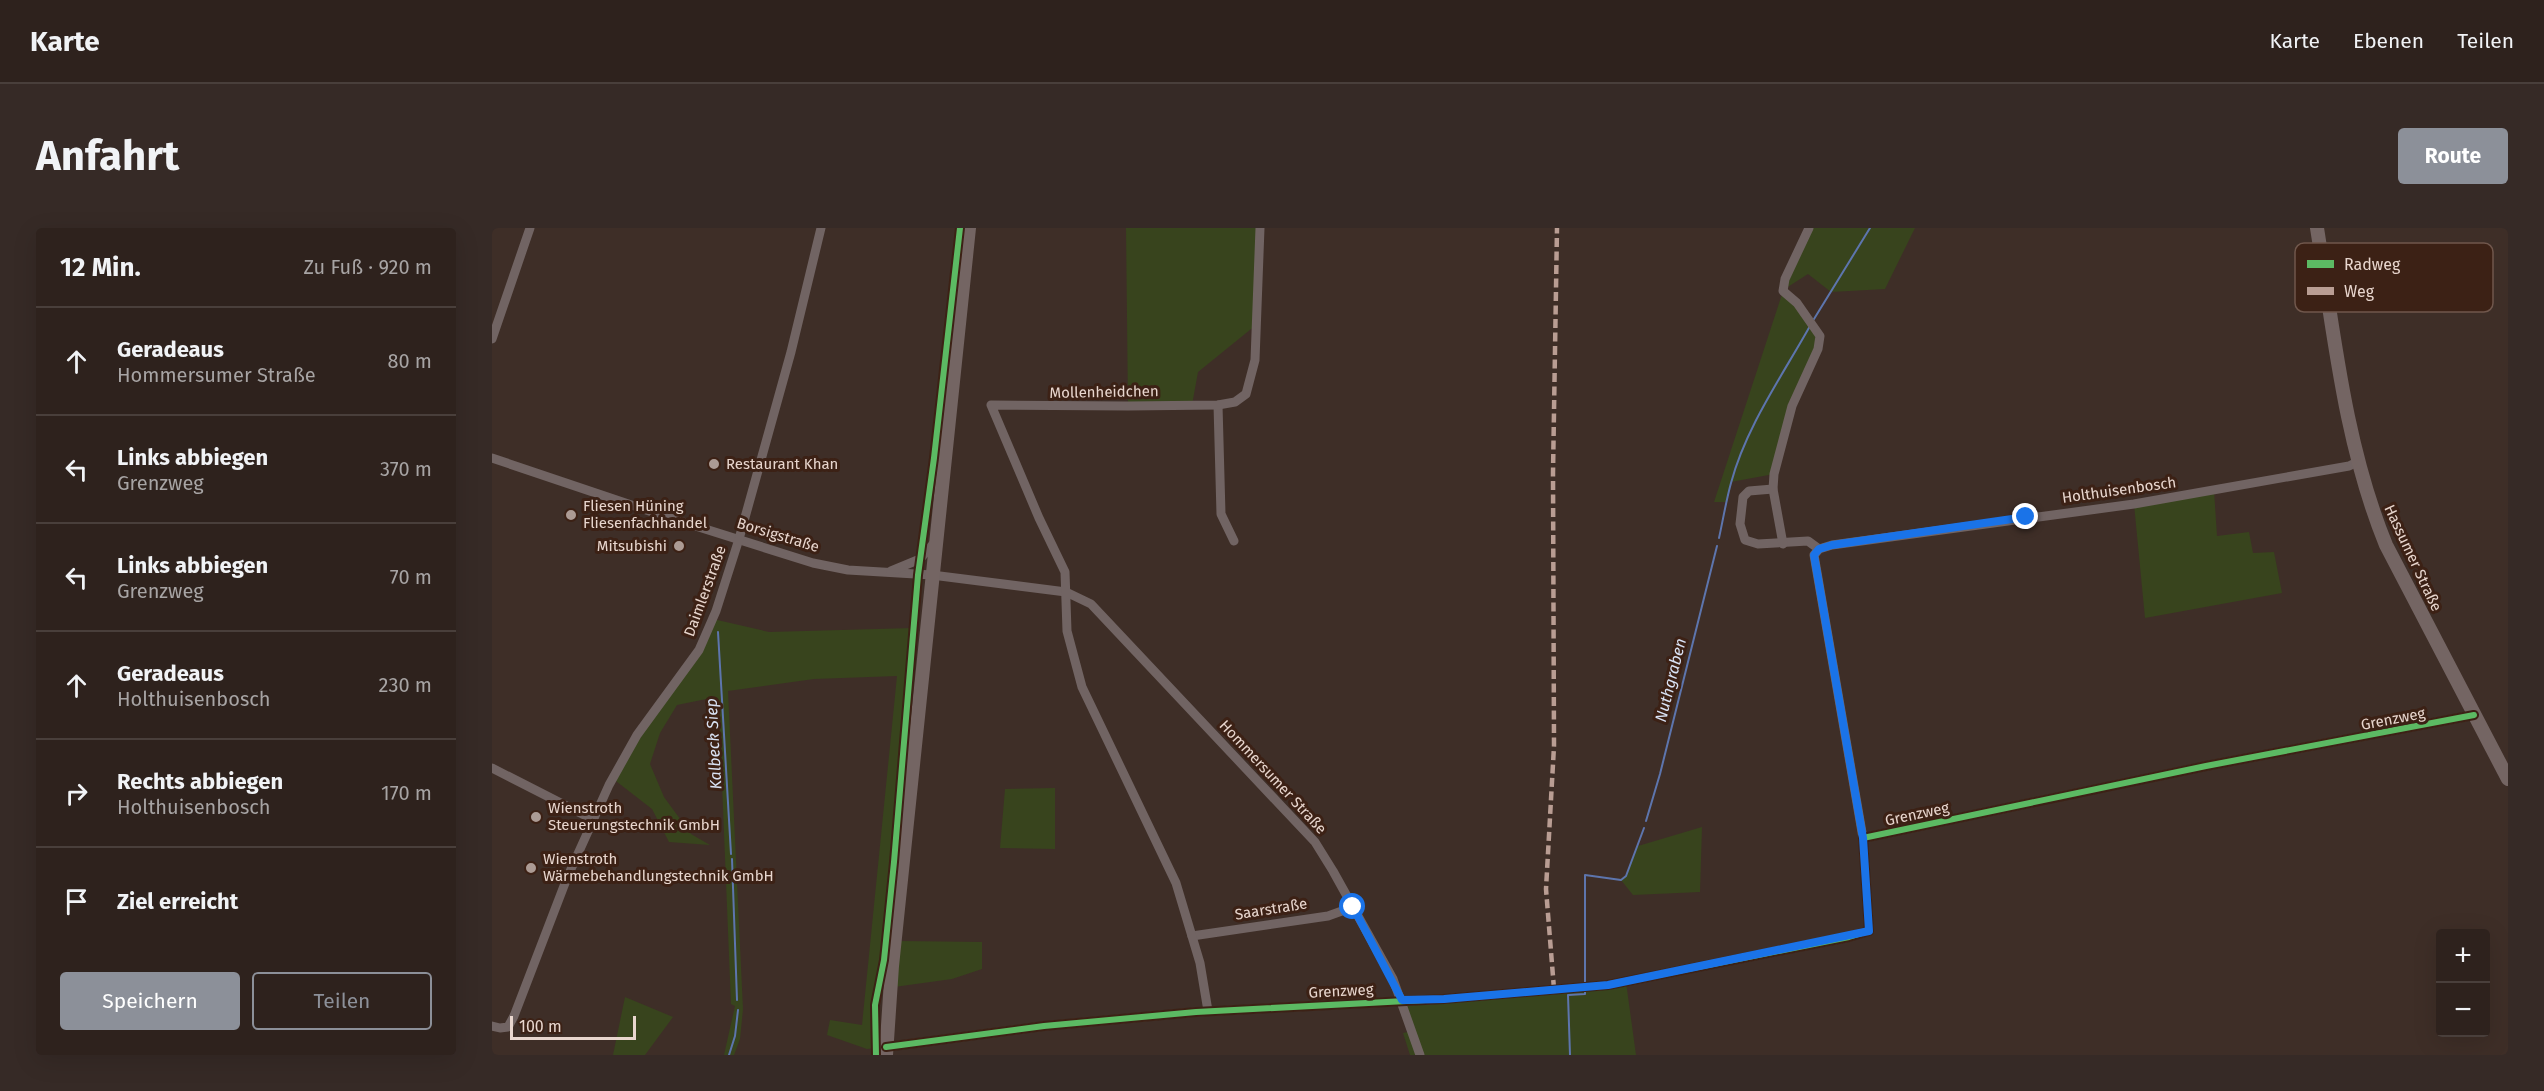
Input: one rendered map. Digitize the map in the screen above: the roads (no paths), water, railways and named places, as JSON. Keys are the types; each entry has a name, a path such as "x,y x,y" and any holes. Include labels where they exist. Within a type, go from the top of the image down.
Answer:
{"main road":[{"path":"886,1051 892,966 969,228"},
{"name":"Hassumer Straße","path":"2317,228 2320,243"},
{"name":"Hassumer Straße","path":"2331,312 2357,462 2370,506 2386,545 2508,778"}],"street":[{"path":"492,339 530,228"},
{"name":"Daimlerstraße","path":"496,1027 508,1027 514,1016 567,878 609,785 637,735 699,651 723,591 739,539 791,352 821,228"},
{"name":"Mollenheidchen","path":"1065,592 1065,572 1039,518 991,405 1044,407 1218,405 1235,402 1246,394 1255,360 1260,228"},
{"path":"1783,544 1773,489 1774,474 1792,406 1818,349 1820,336 1797,303 1783,291 1786,276 1809,228"},
{"path":"1218,405 1221,514 1234,541"},
{"name":"Borsigstraße","path":"492,458 813,563 848,570 932,575"},
{"name":"Holthuisenbosch","path":"1819,549 1832,545 2012,519 2134,504 2349,466 2357,462"},
{"path":"1773,489 1749,491 1743,497 1741,531 1746,540 1750,542 1783,544 1808,542 1819,549 1814,555 1863,838"},
{"name":"Borsigstraße","path":"886,573 920,559 935,542"},
{"name":"Hommersumer Straße","path":"932,575 1065,592 1091,604 1315,842 1353,907 1402,1000 1420,1055"},
{"path":"1065,592 1067,631 1082,687 1176,883 1200,963 1208,1011"},
{"name":"Grenzweg","path":"886,1051 1048,1026 1208,1011 1444,999 1608,985 1869,931 1863,838 2206,766 2474,715"},
{"path":"492,768 594,820"},
{"name":"Saarstraße","path":"1192,936 1328,915 1353,907"}],"waterway":[{"name":"Nuthgraben","path":"1814,319 1870,228"},
{"name":"Nuthgraben","path":"1719,538 1731,483 1746,442 1766,402 1810,326"},
{"name":"Nuthgraben","path":"1646,821 1660,774 1717,546"},
{"name":"Kalbeck Siep","path":"718,632 731,854"},
{"name":"Nuthgraben","path":"1585,983 1585,875 1621,880 1626,876 1644,828"},
{"name":"Kalbeck Siep","path":"732,859 737,1000"},
{"name":"Nuthgraben","path":"1570,1055 1568,995 1585,994 1585,990"},
{"name":"Kalbeck Siep","path":"729,1055 735,1036 738,1010"}],"place":[{"name":"Restaurant Khan","path":"714,464"},
{"name":"Fliesen Hüning Fliesenfachhandel","path":"571,515"},
{"name":"Mitsubishi","path":"679,546"},
{"name":"Wienstroth Steuerungstechnik GmbH","path":"536,817"},
{"name":"Wienstroth Wärmebehandlungstechnik GmbH","path":"531,868"}]}
